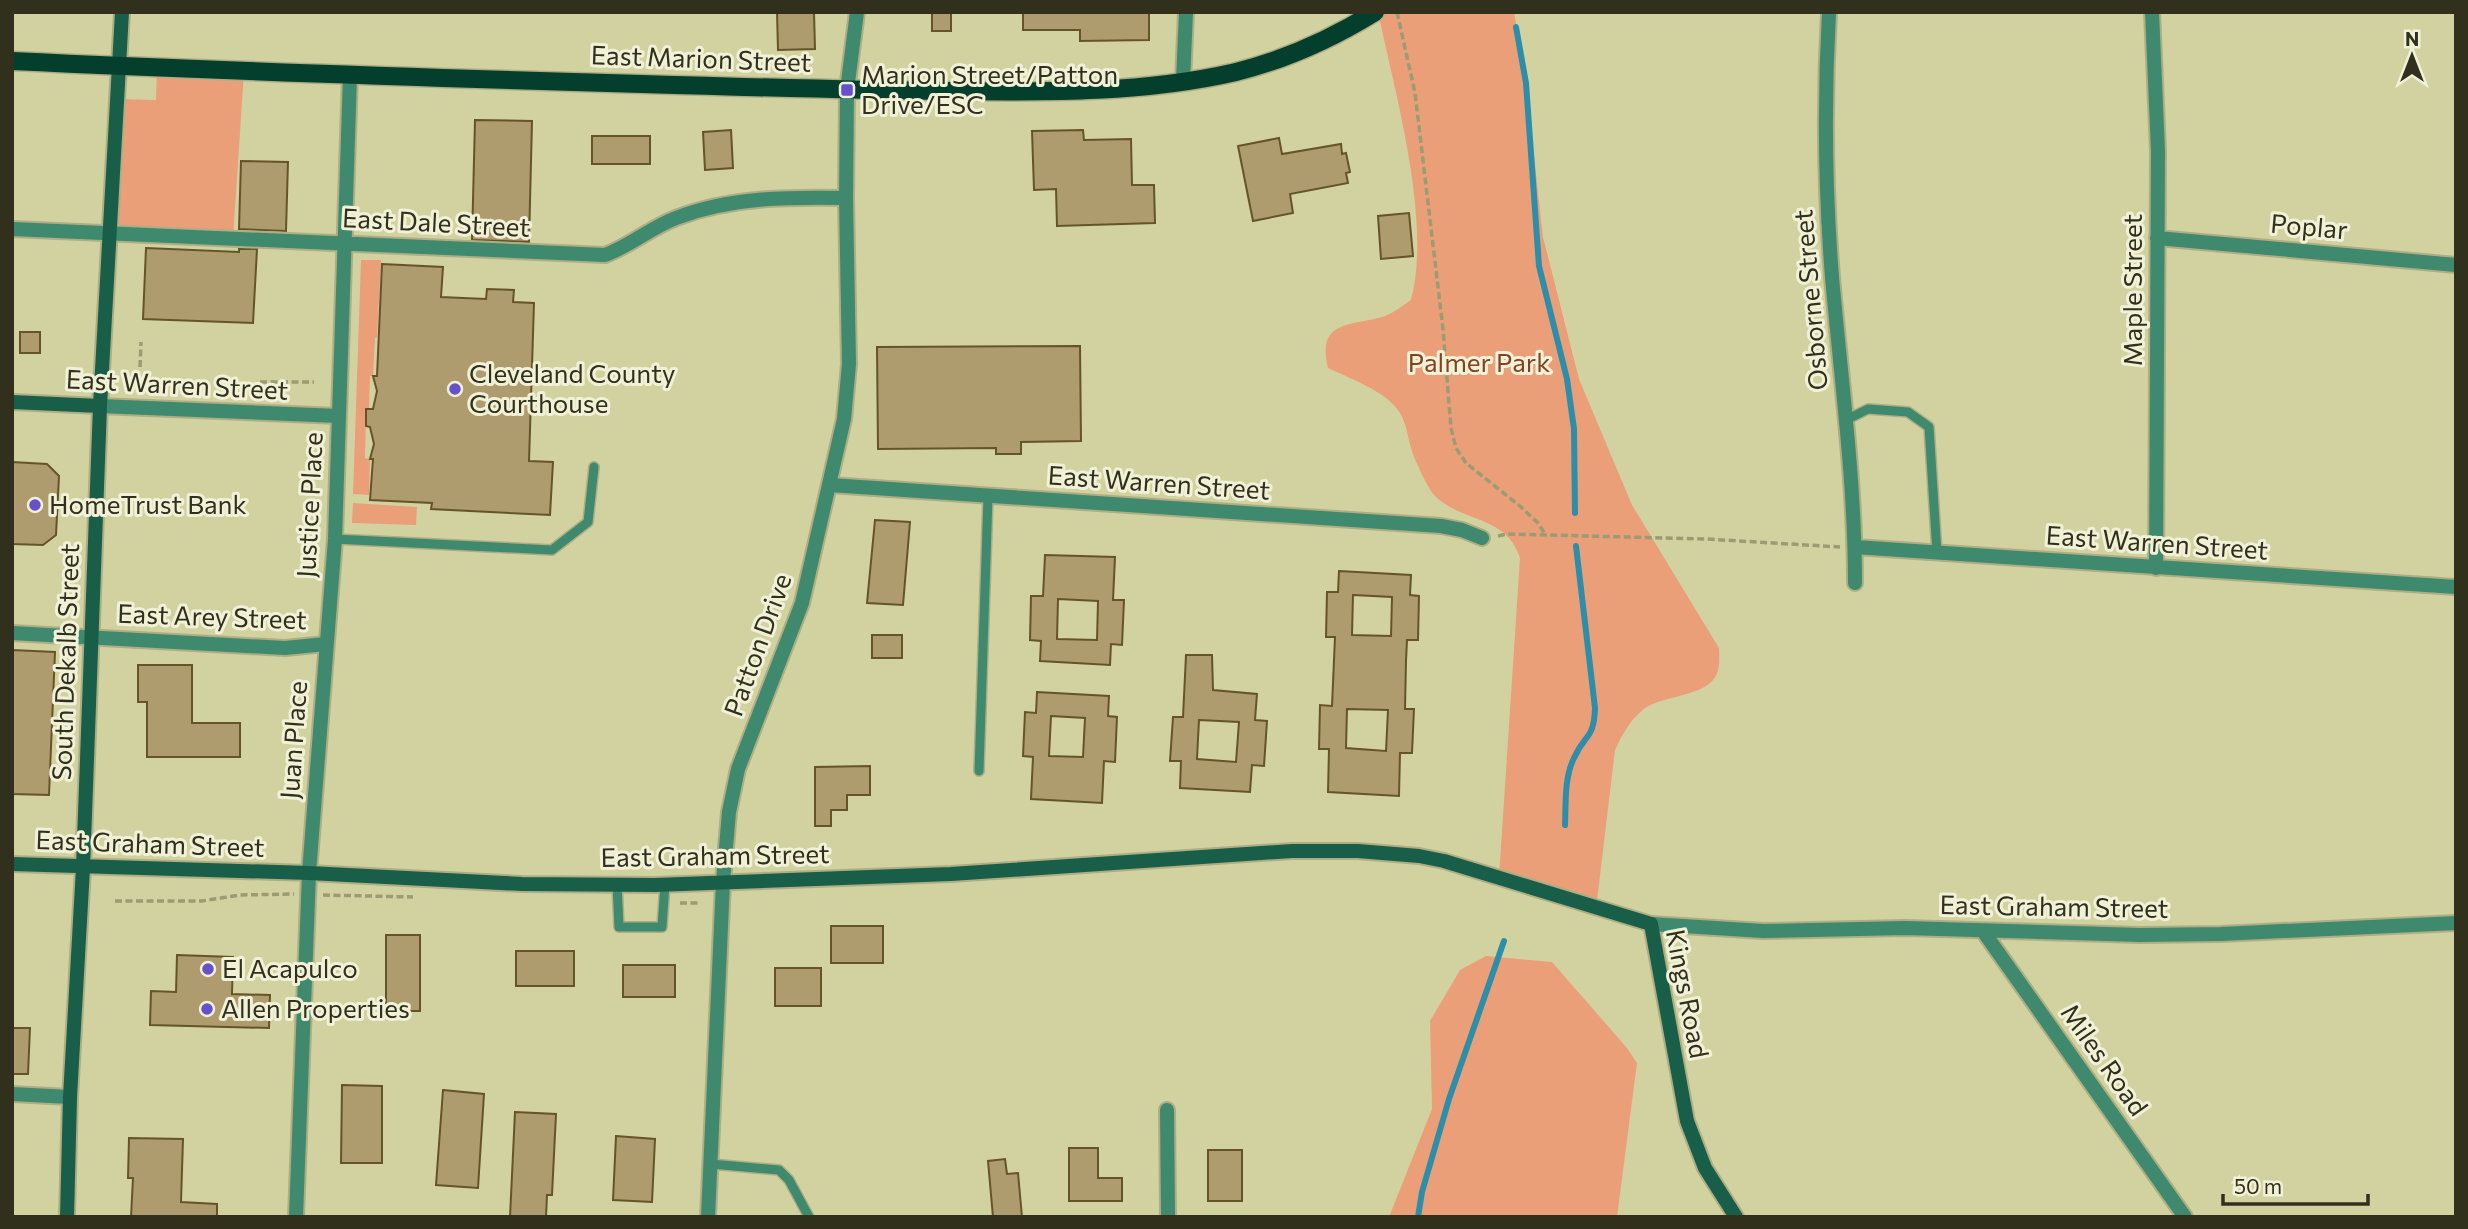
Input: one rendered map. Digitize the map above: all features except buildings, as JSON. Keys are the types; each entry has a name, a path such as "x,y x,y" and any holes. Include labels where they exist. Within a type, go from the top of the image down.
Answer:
{"main road":[{"name":"East Marion Street","path":"12,61 350,75 847,90 1015,92 1135,87 1237,72 1286,56 1346,30 1375,12"}],"street":[{"name":"South Dekalb Street","path":"67,1217 100,406 122,12"},
{"name":"Patton Drive","path":"708,1217 723,882 729,812 738,768 802,603 844,419 849,364 847,90 857,12"},
{"path":"1184,81 1186,12"},
{"name":"Osborne Street","path":"1829,12 1826,185 1855,547 1854,583"},
{"name":"Maple Street","path":"2152,12 2158,151 2156,568"},
{"name":"Justice Place","path":"326,644 335,539 350,75"},
{"name":"East Dale Street","path":"12,229 605,255 624,248 663,224 698,211 767,198 846,198"},
{"name":"Poplar","path":"2157,237 2456,265"},
{"name":"East Warren Street","path":"12,402 339,416"},
{"name":"East Warren Street","path":"831,485 1441,526 1482,538"},
{"name":"East Warren Street","path":"1855,547 2456,587"},
{"name":"East Arey Street","path":"12,633 285,648 326,644"},
{"name":"Juan Place","path":"296,1217 309,873 326,644"},
{"name":"East Graham Street","path":"12,864 309,873 522,884 665,884 964,873 1292,852 1357,851 1419,856"},
{"name":"Kings Road","path":"1419,856 1499,877 1651,924 1687,1121 1705,1168 1736,1217"},
{"name":"East Graham Street","path":"1651,924 1763,931 1905,928 2140,935 2456,923"},
{"name":"Miles Road","path":"1983,931 2185,1217"},
{"path":"12,1094 70,1097"},
{"path":"1167,1111 1168,1217"}],"lane":[{"path":"1846,420 1868,409 1909,412 1929,426 1937,553"},
{"path":"335,539 552,550 588,522 594,467"},
{"path":"979,771 988,497"},
{"path":"617,884 619,927 662,927 665,884"},
{"path":"711,1164 779,1170 789,1180 809,1217"}],"path":[{"path":"1397,12 1415,93 1443,329 1451,428 1456,448 1466,463 1521,507 1545,534"},
{"path":"140,367 141,342"},
{"path":"260,382 314,382"},
{"path":"1482,538 1507,534 1545,534 1855,547"},
{"path":"115,901 189,902 267,894 423,897"},
{"path":"664,903 698,903"}],"green space":[{"name":"Palmer Park","path":"1378,12 1514,12 1526,83 1543,237 1579,379 1632,505 1719,648 1719,667 1714,679 1696,691 1661,701 1643,710 1627,728 1615,750 1596,909 1499,877 1520,558 1514,544 1495,527 1459,512 1436,497 1417,464 1404,421 1394,405 1367,386 1328,368 1327,341 1332,333 1348,324 1386,316 1411,300 1416,268 1417,233 1409,157"},
{"path":"157,68 244,72 233,239 110,234 117,99 156,100"},
{"path":"361,260 381,260 377,337 373,376 370,376 369,409 366,410 365,458 370,459 369,495 353,494"},
{"path":"353,503 417,507 416,525 352,523"},
{"path":"1486,956 1552,962 1637,1063 1617,1217 1389,1217 1432,1109 1430,1021 1460,970"}],"waterway":[{"path":"1516,27 1526,83 1539,266 1567,379 1574,429 1575,513"},
{"path":"1565,825 1566,791 1571,766 1591,731 1595,708 1576,546"},
{"path":"1418,1217 1422,1192 1449,1099 1504,941"}],"place":[{"name":"Marion Street/Patton Drive/ESC","path":"847,90"},
{"name":"Cleveland County Courthouse","path":"455,389"},
{"name":"HomeTrust Bank","path":"35,505"},
{"name":"El Acapulco","path":"208,969"},
{"name":"Allen Properties","path":"207,1009"}]}
